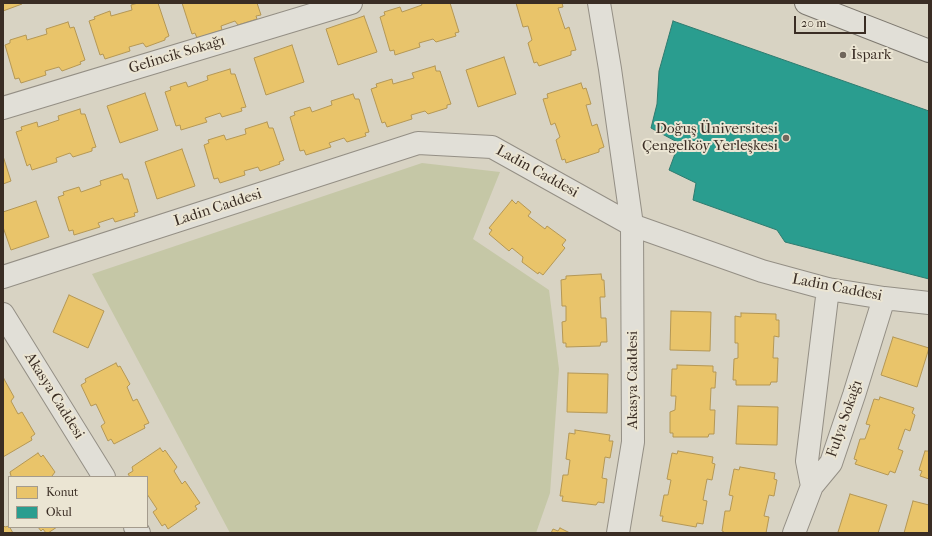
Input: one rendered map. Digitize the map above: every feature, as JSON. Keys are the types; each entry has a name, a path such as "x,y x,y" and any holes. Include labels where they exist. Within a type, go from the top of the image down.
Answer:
{"street":[{"name":"Gelincik Sokağı","path":"3,108 351,3"},
{"name":"Akasya Caddesi","path":"599,3 632,225 633,442 618,533"},
{"path":"806,3 929,51"},
{"name":"Ladin Caddesi","path":"3,277 418,143 492,147 632,225 762,271 828,288 884,298 929,303"},
{"path":"812,486 807,461 828,288"},
{"name":"Fulya Sokağı","path":"794,533 812,486 830,463 854,395 884,298"},
{"name":"Akasya Caddesi","path":"3,314 103,476"}],"green space":[{"path":"422,163 500,172 473,239 549,290 559,369 550,493 536,533 230,533 92,274"}],"building: Konut":[{"path":"3,3 21,3 22,4 3,11"},
{"path":"138,3 158,3 169,36 165,38 165,40 146,47 143,43 129,47 130,51 105,59 103,54 100,55 89,21 95,19 94,17 110,11 111,16 132,10 131,5"},
{"path":"182,3 257,3 261,15 256,16 257,19 238,25 235,21 221,26 222,30 197,38 195,33 192,34"},
{"path":"421,3 450,3 459,32 455,33 456,36 436,42 433,39 419,43 420,47 395,55 394,50 390,51 380,17 385,15 384,12 400,7 402,12 422,5"},
{"path":"516,3 562,3 563,7 558,8 565,29 569,27 576,50 571,51 571,55 539,66 537,62 534,63 528,43 532,40 528,26 523,27"},
{"path":"364,16 377,52 338,65 326,29"},
{"path":"68,22 70,28 74,27 85,60 80,62 81,64 62,71 59,67 45,71 46,75 21,83 19,78 15,79 5,45 10,43 10,40 26,35 27,40 47,34 46,29"},
{"path":"292,45 304,82 266,95 254,58"},
{"path":"504,57 516,94 478,107 466,70"},
{"path":"435,66 436,71 440,71 451,104 447,105 447,108 428,114 425,111 411,115 412,119 387,127 385,122 382,123 371,89 377,87 376,84 392,79 393,84 414,78 412,73"},
{"path":"230,69 231,74 235,74 246,107 241,108 242,111 222,117 220,113 205,118 207,122 181,130 180,125 176,126 165,92 171,90 170,87 186,82 188,87 208,80 207,76"},
{"path":"581,83 583,89 586,88 591,104 586,105 592,126 597,124 604,147 599,149 599,152 566,163 565,159 562,160 556,140 560,137 555,123 551,125 543,99 548,98 547,94"},
{"path":"145,93 158,130 120,143 107,106"},
{"path":"353,94 355,99 359,99 369,132 365,133 366,136 347,142 344,138 329,143 331,147 306,155 304,150 300,151 290,117 295,115 294,112 310,107 312,112 332,105 331,101"},
{"path":"80,109 81,114 85,114 96,147 92,148 92,151 73,157 70,153 56,158 57,162 32,170 30,164 27,166 16,132 22,130 21,127 37,122 38,127 59,120 58,116"},
{"path":"267,122 269,128 273,128 284,160 279,162 280,164 260,171 258,167 244,171 245,175 220,183 218,178 214,179 204,145 209,143 208,140 224,135 226,140 246,134 245,129"},
{"path":"182,149 195,186 157,199 145,162"},
{"path":"3,156 11,181 3,184"},
{"path":"122,174 124,179 128,179 138,212 134,213 135,216 115,222 113,218 98,223 100,227 74,235 73,230 69,231 58,197 64,195 63,192 79,187 81,192 101,185 100,181"},
{"path":"512,200 516,204 518,201 531,212 528,216 545,229 547,226 566,240 562,245 565,248 543,275 539,272 538,274 522,262 523,257 512,248 509,251 489,234 492,230 489,228"},
{"path":"36,201 49,237 11,250 3,227 3,212"},
{"path":"601,274 602,280 604,280 605,297 600,297 601,318 606,318 607,342 601,342 600,346 566,347 566,343 563,343 562,322 566,321 566,306 562,306 561,280 566,279 566,276"},
{"path":"69,295 104,311 88,348 53,332"},
{"path":"671,311 711,312 710,351 670,350"},
{"path":"741,313 776,314 776,320 779,320 779,337 774,336 773,358 778,358 777,382 771,382 770,385 736,385 736,380 733,380 734,359 738,358 738,343 735,343 735,316 741,317"},
{"path":"893,337 929,348 917,387 881,375"},
{"path":"116,363 118,367 120,366 130,384 127,387 133,401 137,399 149,423 144,425 145,428 114,444 111,439 108,441 101,426 105,423 96,404 91,406 81,385 86,382 85,379"},
{"path":"677,365 713,366 713,372 716,372 715,388 711,388 710,410 715,410 714,434 709,434 708,437 673,437 673,433 670,433 670,412 675,410 676,396 671,396 672,369 677,369"},
{"path":"568,373 608,374 607,413 567,412"},
{"path":"4,379 14,397 11,401 18,414 22,412 35,434 31,437 32,440 3,457 3,380"},
{"path":"880,397 914,408 912,413 915,415 910,431 905,429 898,449 903,451 895,473 890,471 888,475 855,464 857,460 854,459 860,439 865,439 870,425 866,424 874,399 879,400"},
{"path":"738,406 778,407 777,445 736,444"},
{"path":"575,430 610,435 609,441 613,441 610,458 605,457 602,478 607,479 604,503 598,502 596,505 562,501 563,496 560,496 563,475 568,475 570,460 566,459 569,433 575,434"},
{"path":"160,448 163,452 165,450 177,467 174,471 182,484 185,481 200,503 195,506 197,509 168,529 165,524 162,526 153,512 157,509 148,496 148,476 129,476 128,474 133,471 132,467"},
{"path":"678,451 713,457 712,463 715,464 712,480 707,479 703,500 707,501 703,524 697,523 696,527 662,521 663,516 660,516 664,495 668,495 671,480 667,479 672,453 677,454"},
{"path":"925,451 929,451 929,479 920,476 922,471 919,470"},
{"path":"38,453 41,457 43,455 55,472 52,476 11,476 10,472"},
{"path":"740,467 775,473 774,479 777,480 774,496 769,495 764,516 769,517 766,533 724,533 722,531 725,511 730,511 733,496 729,495 734,469 739,470"},
{"path":"850,494 887,505 878,533 838,532"},
{"path":"913,501 929,505 929,533 904,533"},
{"path":"3,525 5,527 8,526 13,533 3,533"},
{"path":"39,528 56,528 48,533 46,533 43,529 41,531"},
{"path":"560,528 570,533 551,533 553,529 558,531"}],"building: Okul":[{"name":"Doğuş Üniversitesi Çengelköy Yerleşkesi","path":"673,21 929,111 929,279 785,242 777,230 693,200 696,183 669,170 679,143 651,128 657,104 659,71"}],"place":[{"name":"İspark","path":"843,55"},
{"name":"Doğuş Üniversitesi Çengelköy Yerleşkesi","path":"786,138"}]}
